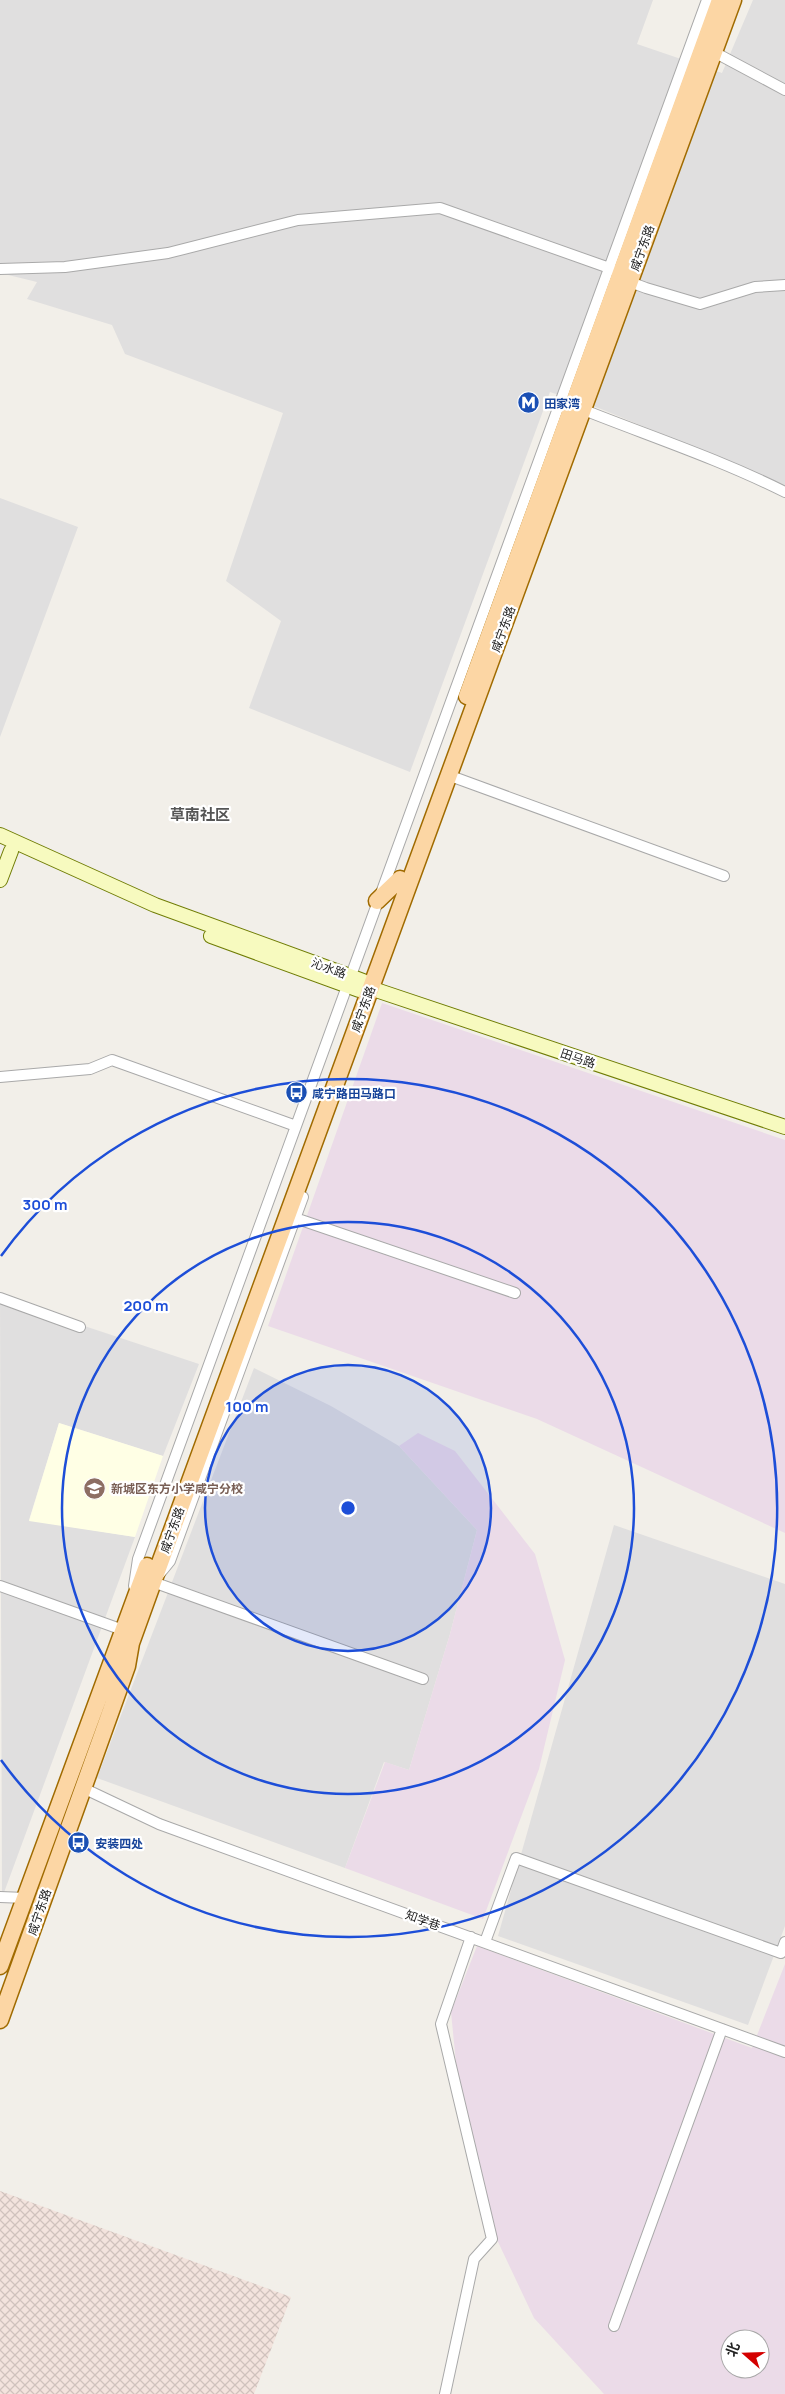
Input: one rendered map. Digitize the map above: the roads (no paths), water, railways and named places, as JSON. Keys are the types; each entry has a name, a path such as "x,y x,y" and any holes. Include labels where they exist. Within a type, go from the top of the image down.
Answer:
{"main road":[{"name":"咸宁东路","path":"0,1966 624,276 720,0"},
{"name":"咸宁东路","path":"0,2020 127,1666 132,1643 361,985 587,411 624,276 717,54 733,0"},
{"name":"沁水路","path":"0,835 156,905 361,985"},
{"path":"0,880 6,848"},
{"name":"沁水路","path":"6,848 151,914 361,985"},
{"path":"377,901 400,879"},
{"name":"田马路","path":"361,985 785,1127"}],"street":[{"path":"423,1679 153,1582 170,1561 295,1218 361,985 377,901 624,276 707,0"},
{"path":"741,0 717,54 785,90"},
{"path":"0,269 65,267 168,253 298,220 440,208 700,304 755,287 785,285"},
{"path":"131,1610 138,1559 296,1126 456,778 587,411 746,472 785,492"},
{"path":"456,778 724,876"},
{"path":"0,1077 90,1069 112,1060 296,1126"},
{"path":"295,1218 515,1293"},
{"path":"0,1298 80,1327"},
{"path":"0,1586 123,1630"},
{"name":"知学巷","path":"83,1788 159,1824 785,2052"},
{"path":"485,1942 516,1858 781,1953 785,1942"},
{"path":"0,1897 26,1898"},
{"path":"445,2394 474,2259 492,2239 441,2024 471,1937"},
{"path":"614,2326 722,2029"}],"place":[{"name":"田家湾","path":"528,403"},
{"name":"咸宁路田马路口","path":"296,1093"},
{"name":"新城区东方小学咸宁分校","path":"95,1488"},
{"name":"安装四处","path":"79,1843"}],"district":[{"name":"草南社区","path":"200,814"}]}
